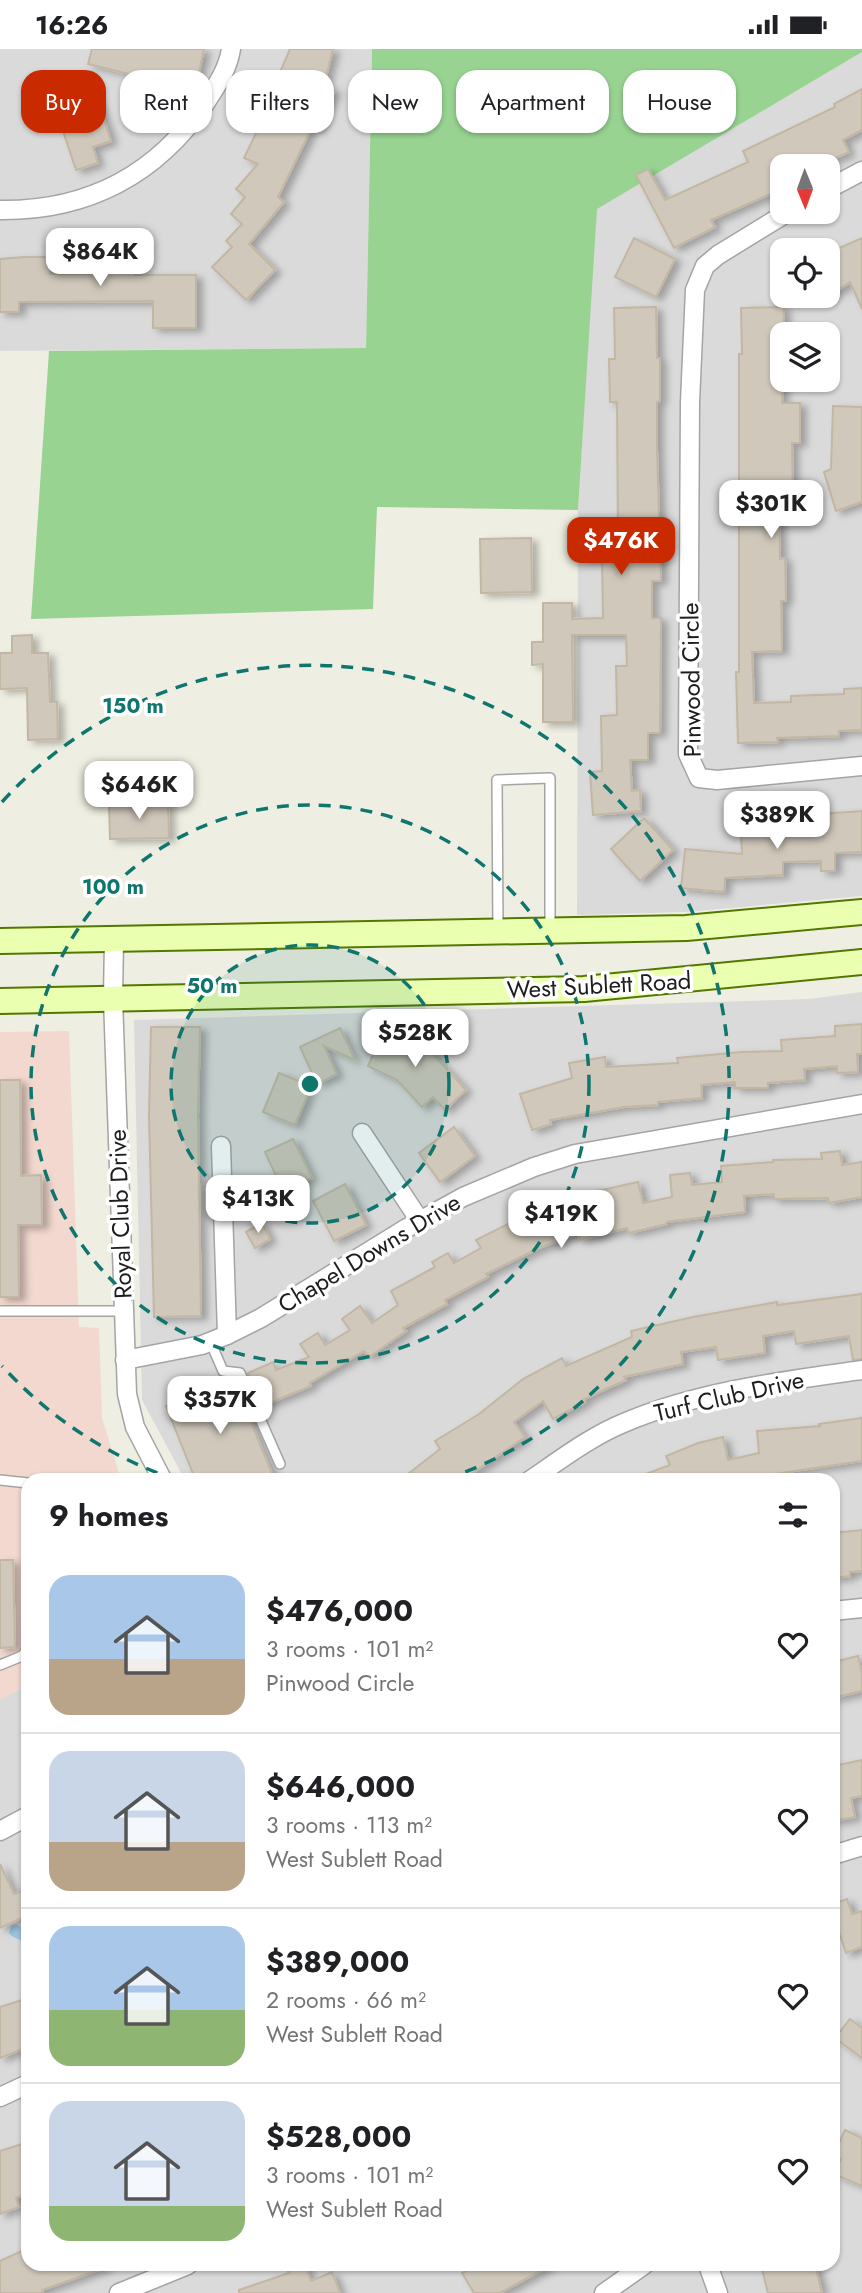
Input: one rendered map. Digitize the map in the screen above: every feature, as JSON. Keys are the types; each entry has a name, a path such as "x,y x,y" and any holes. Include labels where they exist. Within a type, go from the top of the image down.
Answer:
{"main road":[{"path":"0,941 686,928 862,912"},
{"name":"West Sublett Road","path":"0,1001 584,989 862,962"}],"street":[{"path":"0,210 46,208 75,201 140,172 169,147 197,115 221,78 230,59 231,49"},
{"path":"840,183 862,171"},
{"name":"Pinwood Circle","path":"770,223 705,266 695,290 690,402 688,754 699,778 717,780 862,766"},
{"name":"Royal Club Drive","path":"114,939 113,999 127,1394 135,1427 159,1473"},
{"name":"Chapel Downs Drive","path":"125,1360 218,1338 261,1318 463,1197 534,1167 575,1154 862,1104"},
{"path":"362,1133 420,1221"},
{"path":"218,1338 221,1146"},
{"name":"Turf Club Drive","path":"541,1473 573,1451 624,1423 682,1402 862,1370"},
{"path":"840,1610 862,1608"},
{"path":"0,1831 21,1820"},
{"path":"840,1853 862,1846"},
{"path":"0,2098 21,2088"},
{"path":"119,2293 173,2271"},
{"path":"604,2293 635,2271"},
{"path":"710,2271 718,2293"}],"lane":[{"path":"498,931 497,779 550,778 551,930"},
{"path":"0,1311 123,1311"},
{"path":"218,1338 223,1371 240,1373 280,1464"},
{"path":"0,1480 21,1482"},
{"path":"0,1665 21,1656"}],"shaded area":[{"path":"0,49 372,49 372,70 348,70 348,133 370,133 366,348 0,351"},
{"path":"862,52 862,896 686,912 577,915 578,510 596,209 725,133 736,133 736,126"},
{"path":"862,992 862,2293 0,2293 0,1699 21,1689 21,2271 840,2271 840,1473 181,1473 142,1400 134,1020 809,999"},
{"path":"69,1031 79,1327 99,1328 102,1418 119,1473 21,1473 21,1689 0,1699 0,1032"}],"green space":[{"path":"372,49 862,49 862,52 736,127 736,70 623,70 623,133 725,133 597,209 578,510 377,507 373,609 31,619 49,351 366,348 370,133 442,133 442,70 372,70"}],"water":[{"path":"16,1924 21,1927 21,1941 9,1933 11,1926"}],"building":[{"path":"92,49 204,49 199,70 120,72 88,64"},
{"path":"290,49 333,49 328,70 281,70"},
{"path":"862,89 862,130 843,140 849,152 840,156 770,154 770,194 711,220 715,227 674,248 636,175 648,169 665,200 748,162 743,151 835,107 834,104"},
{"path":"106,126 111,141 93,147 98,163 76,170 64,133 106,133"},
{"path":"256,133 309,133 278,197 284,202 249,244 275,270 246,300 212,267 232,247 226,241 242,224 231,214 245,197 236,189 258,164 244,158"},
{"path":"634,238 675,259 656,297 615,277"},
{"path":"862,238 862,309 850,282 840,289 840,248"},
{"path":"50,257 50,274 91,274 91,258 135,258 135,275 196,275 196,328 153,328 153,301 19,302 19,312 0,312 0,259"},
{"path":"656,307 657,358 660,358 657,450 661,581 652,581 652,618 661,618 660,733 648,733 648,760 630,760 632,791 640,790 641,811 593,815 590,772 602,771 601,716 617,715 616,666 627,666 626,635 572,635 573,722 543,722 543,664 532,665 532,642 543,642 543,603 572,603 572,619 603,618 602,557 583,557 583,537 618,537 617,402 610,402 609,359 615,359 614,308"},
{"path":"741,308 784,308 784,322 770,322 770,392 782,392 782,403 800,403 800,443 792,443 793,500 779,500 780,559 785,558 786,601 781,601 782,651 752,652 754,703 791,702 791,696 844,694 844,689 862,688 862,730 839,731 839,736 777,738 778,742 738,743 736,672 739,672"},
{"path":"833,406 862,407 862,502 836,511 824,472 831,469"},
{"path":"531,538 532,592 481,593 480,539"},
{"path":"32,635 32,653 48,653 50,702 57,702 58,739 28,740 27,688 0,689 0,653 12,653 12,636"},
{"path":"168,802 169,838 110,839 109,803"},
{"path":"862,811 862,852 835,853 835,871 821,871 821,861 783,862 783,875 725,878 724,892 681,888 685,849 742,854 741,834 791,832 790,816"},
{"path":"644,818 673,850 640,881 611,849"},
{"path":"862,1024 862,1054 857,1054 858,1072 837,1073 837,1066 804,1069 805,1080 768,1083 768,1088 735,1088 735,1082 701,1085 702,1098 658,1102 658,1105 624,1107 550,1120 551,1124 532,1130 520,1094 572,1078 569,1063 605,1057 606,1067 678,1063 677,1058 782,1051 781,1040 835,1036 835,1026"},
{"path":"386,1026 422,1042 466,1090 445,1110 433,1097 422,1107 397,1080 368,1066"},
{"path":"151,1027 200,1027 198,1115 201,1316 154,1317 149,1115"},
{"path":"340,1028 355,1060 324,1046 337,1074 317,1084 300,1047"},
{"path":"279,1073 311,1086 295,1125 263,1112"},
{"path":"0,1080 20,1080 21,1176 41,1175 42,1225 18,1225 19,1297 0,1297"},
{"path":"454,1127 475,1156 440,1182 419,1153"},
{"path":"293,1139 312,1178 283,1191 265,1152"},
{"path":"840,1151 842,1165 862,1162 862,1197 829,1203 828,1198 774,1199 774,1194 744,1196 745,1212 667,1222 629,1233 627,1228 580,1240 579,1233 539,1248 486,1274 488,1277 445,1300 447,1304 403,1328 406,1331 369,1357 364,1351 310,1383 311,1386 262,1406 248,1373 273,1362 276,1370 309,1357 300,1344 318,1333 325,1345 350,1330 342,1319 360,1306 372,1323 398,1305 391,1291 435,1267 432,1262 448,1253 454,1263 481,1248 476,1240 560,1202 562,1207 590,1199 588,1193 638,1182 643,1203 672,1197 670,1175 690,1173 692,1185 722,1182 721,1166 773,1160 822,1159 821,1153"},
{"path":"345,1184 366,1225 334,1241 313,1201"},
{"path":"262,1223 270,1239 255,1248 246,1232"},
{"path":"862,1294 862,1359 853,1360 849,1336 796,1344 794,1331 763,1336 765,1353 718,1360 716,1347 681,1352 683,1364 624,1377 626,1380 584,1399 585,1402 553,1419 543,1401 514,1422 525,1437 473,1473 409,1473 440,1449 435,1441 479,1414 523,1379 562,1358 566,1366 632,1337 631,1331 777,1302 777,1305"},
{"path":"235,1379 272,1473 193,1473 166,1406"},
{"path":"862,1418 862,1461 781,1473 648,1473 670,1465 666,1456 698,1443 723,1437 728,1460 759,1453 757,1431 820,1426 819,1424"},
{"path":"862,1530 862,1571 850,1572 850,1576 840,1577 840,1532"},
{"path":"0,1560 13,1560 15,1647 0,1648"},
{"path":"858,1656 862,1691 840,1696 840,1660"},
{"path":"862,1760 862,1796 851,1798 855,1817 840,1820 840,1765"},
{"path":"0,1864 14,1894 21,1892 21,1918 0,1928"},
{"path":"847,1899 852,1914 862,1911 862,1947 846,1953 840,1935 840,1902"},
{"path":"21,2000 21,2050 0,2058 0,2007"},
{"path":"850,2019 862,2028 862,2058 840,2042 840,2032"},
{"path":"845,2130 862,2138 862,2186 840,2177 840,2141"},
{"path":"21,2144 21,2196 16,2198 19,2207 0,2214 0,2151"},
{"path":"21,2251 21,2271 96,2271 42,2290 43,2293 0,2293 0,2261"},
{"path":"288,2271 307,2271 311,2281 332,2272 340,2293 239,2293 239,2290 289,2273"},
{"path":"540,2271 500,2293 474,2293 462,2273"},
{"path":"762,2271 816,2271 822,2293 768,2293"}]}
